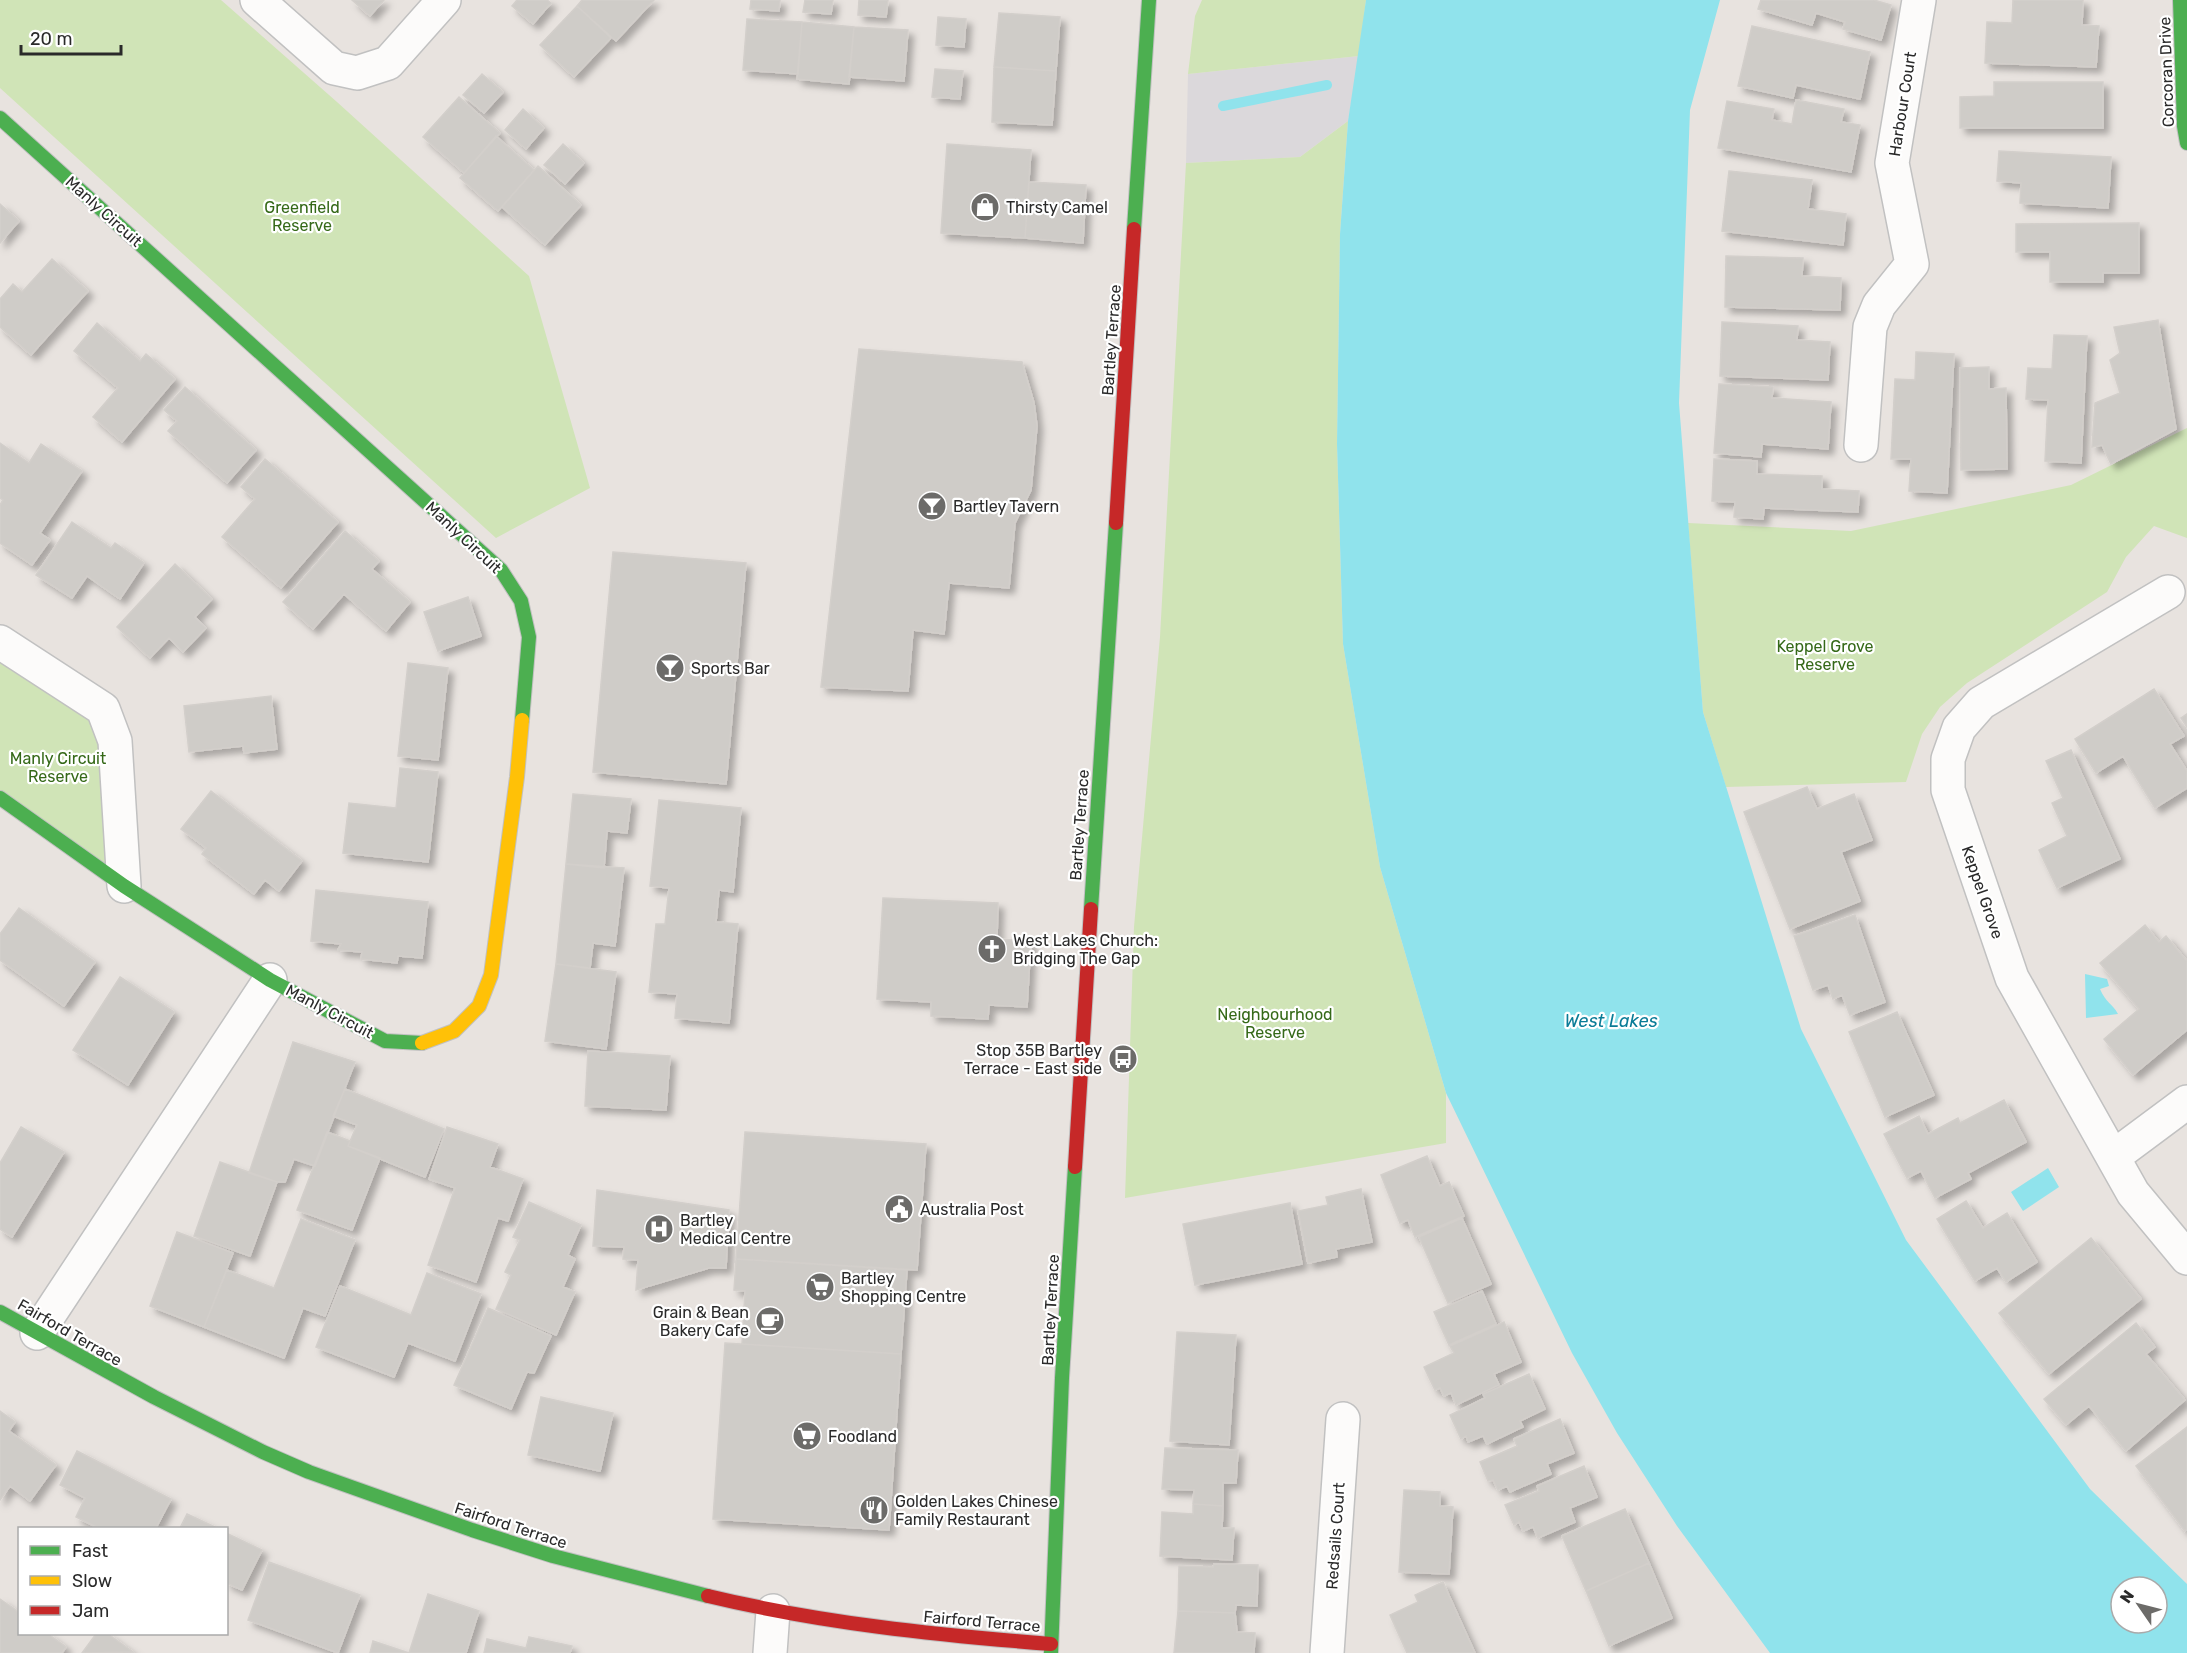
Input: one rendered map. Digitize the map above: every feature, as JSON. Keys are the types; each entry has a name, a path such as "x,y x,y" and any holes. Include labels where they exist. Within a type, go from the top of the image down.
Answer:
{"street":[{"path":"257,0 334,68 357,73 388,63 444,0"},
{"name":"Bartley Terrace","path":"1051,1649 1062,1378 1080,1068 1149,0"},
{"name":"Harbour Court","path":"1861,445 1870,327 1880,305 1912,264 1892,164 1919,0"},
{"name":"Corcoran Drive","path":"2180,0 2184,126 2187,143"},
{"name":"Manly Circuit","path":"0,118 501,570 521,602 529,637 517,777 491,975 479,1006 454,1031 421,1043 386,1041 270,980 124,886 0,798"},
{"name":"Keppel Grove","path":"2168,592 1981,703 1959,728 1948,759 1948,790 2012,978 2133,1193 2187,1258"},
{"path":"0,642 103,709 115,741 124,886"},
{"name":"Manly Circuit","path":"37,1333 270,980"},
{"path":"2113,1157 2187,1102"},
{"name":"Fairford Terrace","path":"0,1311 129,1385 282,1461 420,1513 525,1549 630,1579 773,1611 1051,1649"},
{"name":"Redsails Court","path":"1327,1653 1343,1419"},
{"path":"770,1653 773,1611"}],"shaded area":[{"path":"1359,56 1348,121 1300,157 1186,163 1188,74"}],"green space":[{"name":"Greenfield Reserve","path":"0,0 221,0 529,276 590,488 496,538 0,88"},
{"path":"1202,0 1366,0 1359,56 1188,74 1195,16"},
{"name":"Neighbourhood Reserve","path":"1348,121 1340,234 1337,444 1343,644 1380,867 1446,1093 1446,1143 1125,1198 1134,927 1160,637 1186,163 1300,157"},
{"name":"Keppel Grove Reserve","path":"2187,428 2187,538 2154,526 2126,557 2107,592 1967,683 1940,707 1922,734 1906,782 1726,787 1703,712 1688,523 1851,531 2071,485"},
{"name":"Manly Circuit Reserve","path":"0,642 103,709 124,886 0,798"}],"water":[{"name":"West Lakes","path":"1366,0 1720,0 1690,110 1679,403 1703,712 1801,1029 1906,1240 2090,1489 2187,1584 2187,1653 1770,1653 1677,1526 1617,1433 1572,1353 1446,1093 1380,867 1343,644 1337,444 1340,234 1348,121"},
{"path":"2085,974 2107,979 2109,986 2100,989 2118,1014 2086,1018"},
{"path":"2048,1168 2059,1187 2023,1211 2011,1192"}],"building":[{"path":"352,0 384,0 370,16"},
{"path":"517,0 547,0 551,3 533,24 512,6"},
{"path":"582,0 654,0 616,41 577,6"},
{"path":"751,0 780,0 779,11 750,9"},
{"path":"805,0 833,0 831,14 803,12"},
{"path":"859,0 888,0 886,17 858,15"},
{"path":"1761,0 1874,0 1891,5 1881,40 1843,29 1845,22 1816,13 1812,25 1758,9"},
{"path":"2013,0 2083,0 2082,25 2099,26 2096,67 1985,63 1987,22 2012,23"},
{"path":"577,6 611,38 574,77 540,45"},
{"path":"999,13 1060,17 1056,71 994,67"},
{"path":"938,17 966,19 964,47 936,45"},
{"path":"747,19 802,22 798,74 743,70"},
{"path":"802,22 854,27 849,84 797,79"},
{"path":"1752,26 1870,52 1860,99 1796,85 1793,98 1738,86"},
{"path":"854,27 908,30 904,81 849,77"},
{"path":"994,67 1056,71 1052,125 992,122"},
{"path":"935,69 963,71 960,99 932,97"},
{"path":"482,74 503,92 484,113 463,95"},
{"path":"1994,82 2103,82 2103,128 1960,128 1960,97 1994,96"},
{"path":"459,97 500,133 464,173 423,137"},
{"path":"1796,100 1844,109 1841,122 1860,125 1851,172 1718,148 1727,101 1774,109 1772,120 1792,124"},
{"path":"523,109 544,128 526,149 505,130"},
{"path":"496,136 534,170 498,211 460,178"},
{"path":"563,144 584,163 565,184 544,165"},
{"name":"Thirsty Camel","path":"947,144 1031,150 1025,238 941,233"},
{"path":"1999,151 2111,157 2108,208 2020,203 2021,183 1997,181"},
{"path":"538,166 581,205 545,245 502,207"},
{"path":"1729,171 1812,180 1808,209 1846,214 1843,245 1722,231"},
{"path":"1029,182 1086,185 1083,243 1025,238"},
{"path":"0,204 19,221 0,243"},
{"path":"2139,223 2139,273 2103,273 2103,282 2050,282 2050,252 2016,252 2016,224"},
{"path":"1726,256 1803,258 1802,276 1841,278 1840,310 1725,307"},
{"path":"52,259 88,291 31,355 0,327 0,299 13,284 22,292"},
{"path":"2158,320 2176,429 2111,464 2102,445 2092,447 2095,403 2120,393 2110,360 2120,353 2114,327"},
{"path":"1722,322 1798,326 1797,340 1830,342 1828,380 1720,376"},
{"path":"97,323 140,361 146,354 175,379 122,442 93,417 118,388 74,351"},
{"path":"2054,335 2087,336 2081,463 2045,461 2048,400 2026,399 2028,368 2052,369"},
{"name":"Bartley Tavern","path":"859,349 1022,362 1034,403 1037,426 1031,490 1015,523 1009,588 949,583 944,634 913,630 908,691 821,687"},
{"path":"1916,352 1954,354 1947,493 1909,491 1911,459 1891,459 1895,379 1915,380"},
{"path":"1989,367 1989,389 2006,388 2007,469 1961,470 1960,368"},
{"path":"1719,384 1773,387 1772,398 1831,402 1828,449 1762,444 1761,457 1714,453"},
{"path":"185,387 256,450 227,483 168,431 177,421 164,410"},
{"path":"0,443 29,463 41,444 82,471 40,533 50,540 32,565 0,543 0,505 3,500 0,498"},
{"path":"265,459 338,522 281,588 222,537 255,499 241,487"},
{"path":"1714,459 1757,461 1757,474 1822,476 1822,489 1859,491 1858,512 1764,508 1763,519 1734,517 1735,502 1712,501"},
{"path":"72,522 111,548 115,543 144,563 120,599 87,576 72,598 36,575"},
{"path":"345,531 379,561 372,569 410,602 386,631 344,594 313,629 283,602"},
{"name":"Sports Bar","path":"613,552 746,563 726,784 593,772"},
{"path":"175,564 212,599 195,617 206,628 183,652 169,638 150,658 117,627"},
{"path":"468,597 481,636 438,651 424,612"},
{"path":"408,663 448,668 438,760 398,756"},
{"path":"2154,689 2184,736 2170,744 2187,771 2187,788 2155,808 2123,756 2096,773 2075,739"},
{"path":"271,696 277,749 244,753 243,746 189,752 184,706"},
{"path":"2187,714 2187,727 2181,718"},
{"path":"2071,750 2120,859 2057,888 2039,850 2067,836 2052,803 2063,798 2046,761"},
{"path":"400,768 438,772 428,862 343,853 349,803 396,808"},
{"path":"1807,787 1817,809 1854,794 1872,840 1841,852 1860,901 1790,929 1744,812"},
{"path":"211,791 302,861 279,891 265,880 254,894 202,854 206,848 181,829"},
{"path":"573,794 631,799 627,833 607,831 604,868 566,864"},
{"path":"659,800 741,808 733,892 719,890 716,922 738,924 729,1023 675,1018 677,994 649,992 656,924 665,924 669,888 650,886"},
{"path":"566,864 624,868 615,946 593,943 590,968 556,964"},
{"path":"316,890 428,902 422,958 398,956 397,963 361,959 362,952 338,950 341,944 311,941"},
{"path":"883,898 998,903 997,939 1031,941 1027,1007 989,1005 988,1019 931,1016 931,1002 877,999"},
{"path":"19,908 95,962 64,1006 0,960 0,934"},
{"path":"1855,915 1885,1002 1850,1015 1842,995 1833,999 1828,985 1813,990 1794,936"},
{"path":"2145,925 2159,942 2166,936 2187,961 2187,1030 2133,1075 2104,1039 2139,1009 2100,963"},
{"path":"556,964 616,972 606,1049 545,1041"},
{"path":"120,977 174,1012 128,1085 73,1050"},
{"path":"1897,1012 1934,1095 1885,1117 1849,1032"},
{"path":"293,1042 355,1062 315,1166 294,1159 285,1182 277,1182 249,1173"},
{"path":"588,1051 670,1056 666,1110 585,1106"},
{"path":"345,1089 444,1129 425,1177 348,1146 357,1125 333,1116"},
{"path":"2004,1100 2026,1142 1968,1173 1971,1179 1935,1198 1921,1171 1907,1178 1884,1134 1919,1116 1928,1134 1958,1118 1960,1123"},
{"path":"21,1127 64,1152 12,1237 0,1229 0,1163"},
{"path":"447,1127 498,1144 490,1167 523,1179 508,1221 498,1218 476,1282 428,1265 455,1188 429,1179"},
{"path":"327,1132 350,1141 348,1146 380,1158 352,1230 297,1210"},
{"path":"745,1132 926,1144 917,1270 736,1259"},
{"path":"1427,1156 1440,1186 1449,1182 1464,1216 1415,1237 1408,1220 1400,1223 1381,1175"},
{"path":"220,1162 277,1182 250,1256 194,1236"},
{"path":"1361,1189 1372,1242 1336,1249 1337,1257 1308,1263 1298,1211 1328,1205 1326,1197"},
{"path":"597,1190 729,1210 726,1268 709,1268 636,1290 638,1260 623,1259 624,1247 593,1246"},
{"path":"1966,1201 1983,1228 2007,1213 2037,1262 2006,1282 1997,1268 1975,1281 1937,1219"},
{"path":"529,1202 581,1225 568,1255 575,1259 563,1287 575,1292 556,1335 496,1309 511,1275 505,1272 520,1240 513,1237"},
{"path":"1290,1203 1302,1264 1195,1285 1183,1224"},
{"path":"1462,1218 1491,1284 1448,1303 1419,1237"},
{"path":"301,1219 355,1240 325,1316 303,1308 284,1358 204,1327 227,1270 274,1288"},
{"path":"177,1232 233,1253 204,1327 150,1306"},
{"path":"2091,1238 2141,1299 2049,1374 1999,1313"},
{"path":"736,1259 907,1270 901,1354 742,1344 745,1291 734,1290"},
{"path":"427,1273 481,1294 455,1361 408,1343 394,1377 316,1347 340,1286 411,1315"},
{"path":"1482,1291 1496,1324 1449,1345 1434,1312"},
{"path":"488,1308 551,1336 534,1373 527,1372 511,1409 454,1385"},
{"path":"1504,1322 1521,1362 1494,1374 1499,1385 1456,1405 1451,1393 1444,1396 1440,1388 1435,1390 1424,1367 1454,1353 1450,1346"},
{"path":"2136,1323 2155,1347 2146,1354 2185,1400 2126,1451 2089,1406 2066,1425 2044,1399"},
{"path":"1177,1332 1236,1335 1229,1445 1170,1441"},
{"name":"Foodland","path":"725,1343 901,1354 889,1530 713,1519"},
{"path":"1529,1374 1545,1409 1520,1421 1523,1427 1487,1444 1483,1436 1468,1442 1466,1436 1461,1439 1450,1415 1485,1398 1483,1394"},
{"path":"541,1397 613,1413 600,1471 528,1455"},
{"path":"0,1411 15,1422 9,1431 56,1465 30,1501 10,1486 0,1500"},
{"path":"1560,1419 1574,1453 1547,1464 1551,1474 1510,1492 1507,1486 1498,1490 1493,1480 1488,1481 1480,1462 1517,1446 1514,1439"},
{"path":"2187,1427 2187,1529 2185,1531 2136,1466"},
{"path":"1165,1448 1238,1450 1236,1483 1223,1483 1223,1506 1193,1504 1194,1490 1162,1489"},
{"path":"77,1451 171,1499 157,1527 96,1527 76,1517 85,1498 60,1485"},
{"path":"1584,1466 1597,1497 1570,1508 1575,1522 1538,1538 1533,1527 1523,1531 1519,1522 1514,1525 1505,1505 1539,1491 1537,1486"},
{"path":"1404,1490 1440,1492 1440,1506 1453,1507 1449,1574 1399,1572"},
{"path":"1193,1504 1223,1506 1222,1528 1234,1528 1232,1560 1160,1556 1162,1512 1193,1514"},
{"path":"1625,1509 1649,1563 1586,1591 1562,1536"},
{"path":"187,1514 215,1527 180,1527"},
{"path":"228,1534 262,1550 242,1590 228,1584"},
{"path":"269,1562 360,1595 338,1653 248,1620"},
{"path":"1649,1563 1672,1618 1609,1646 1586,1591"},
{"path":"1214,1564 1258,1565 1257,1606 1236,1605 1235,1613 1178,1611 1179,1566 1213,1567"},
{"path":"1443,1582 1475,1653 1407,1653 1390,1615 1418,1602 1415,1595"},
{"path":"428,1594 479,1611 466,1653 409,1653"},
{"path":"0,1599 18,1612 18,1635 49,1635 66,1647 62,1653 0,1653"},
{"path":"1178,1611 1235,1613 1237,1632 1255,1633 1254,1653 1174,1653"},
{"path":"95,1635 109,1635 133,1652 82,1653"},
{"path":"529,1637 572,1646 570,1653 484,1653 487,1639 526,1648"},
{"path":"373,1641 409,1653 370,1653"}],"waterway":[{"path":"1223,106 1327,85"}],"traffic: fast":[{"path":"1134,229 1149,0"},
{"path":"2180,0 2184,126 2187,143"},
{"path":"0,118 501,570 521,601 529,637 522,720"},
{"path":"1091,909 1116,523"},
{"path":"0,798 124,886 270,980 385,1041 422,1043"},
{"path":"1051,1653 1062,1378 1075,1167"},
{"path":"0,1312 154,1397 263,1452 309,1472 553,1556 708,1596"}],"traffic: slow":[{"path":"422,1043 454,1031 479,1006 491,975 517,777 522,720"}],"traffic: jam":[{"path":"1116,523 1134,229"},
{"path":"1075,1167 1091,909"},
{"path":"708,1596 835,1621 1051,1644"}],"place":[{"name":"Thirsty Camel","path":"985,207"},
{"name":"Bartley Tavern","path":"932,506"},
{"name":"Sports Bar","path":"670,668"},
{"name":"West Lakes Church: Bridging The Gap","path":"992,949"},
{"name":"Stop 35B Bartley Terrace - East side","path":"1123,1059"},
{"name":"Australia Post","path":"899,1209"},
{"name":"Bartley Medical Centre","path":"659,1229"},
{"name":"Bartley Shopping Centre","path":"820,1287"},
{"name":"Grain & Bean Bakery Cafe","path":"770,1321"},
{"name":"Foodland","path":"807,1436"},
{"name":"Golden Lakes Chinese Family Restaurant","path":"874,1510"}]}
